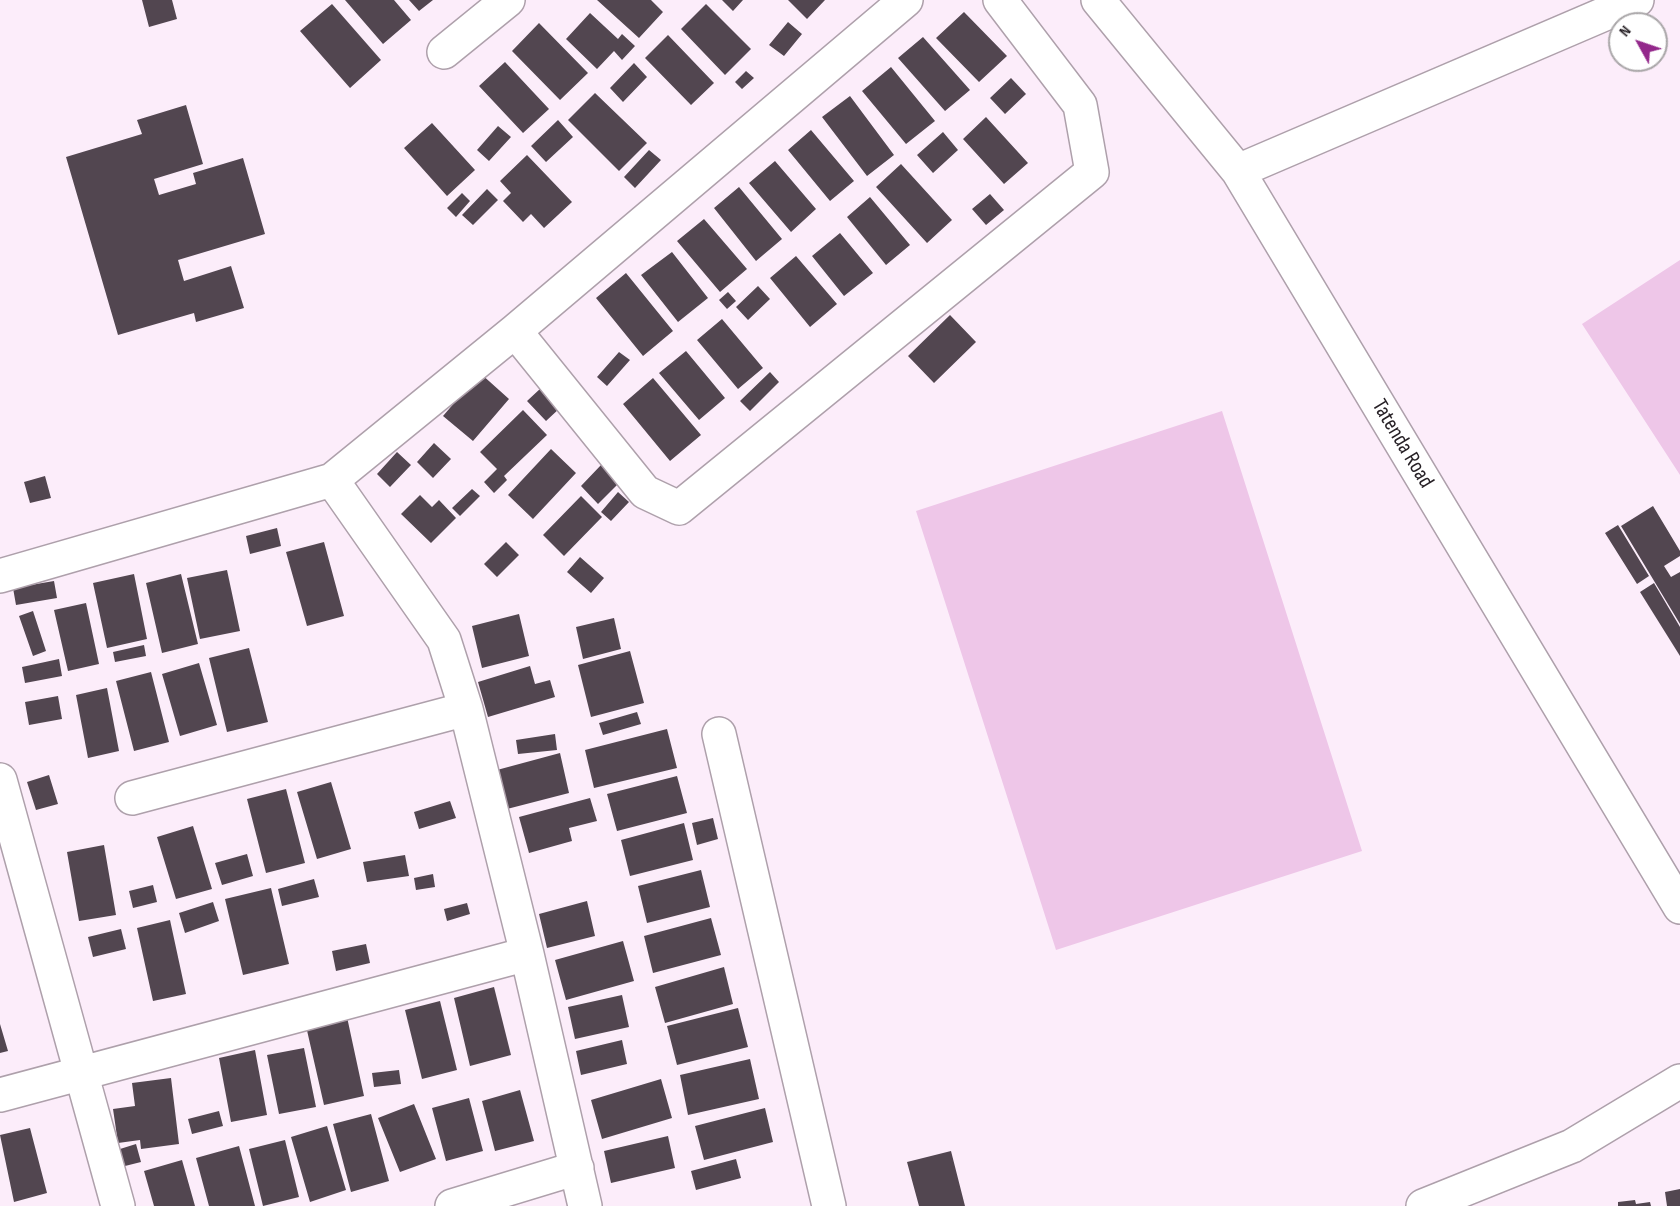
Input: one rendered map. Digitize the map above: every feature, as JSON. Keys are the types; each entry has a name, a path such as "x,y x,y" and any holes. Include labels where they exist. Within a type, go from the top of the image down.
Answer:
{"street":[{"path":"444,52 508,0"},
{"path":"0,576 332,480 515,331 906,0"},
{"path":"515,331 645,492 679,508 1092,172 1080,105 1000,0"},
{"name":"Tatenda Road","path":"1098,0 1238,171 1680,907"},
{"path":"1238,171 1637,0"},
{"path":"332,480 444,640 466,709 527,954 585,1206"},
{"path":"132,798 466,709"},
{"path":"719,734 829,1206"},
{"path":"0,780 8,846 81,1074 118,1206"},
{"path":"0,1095 527,954"},
{"path":"1423,1206 1572,1146 1680,1081"},
{"path":"452,1206 577,1168"}],"shaded area":[{"path":"1680,260 1680,475 1582,324"},
{"path":"1222,411 1362,851 1056,950 916,511"}],"building":[{"path":"142,0 172,0 177,19 149,27"},
{"path":"345,0 394,0 411,20 383,44"},
{"path":"409,0 433,0 419,11"},
{"path":"597,0 651,0 663,12 639,38"},
{"path":"722,0 743,0 733,11"},
{"path":"788,0 825,0 807,19"},
{"path":"332,4 381,60 350,88 300,31"},
{"path":"706,4 751,49 725,75 681,29"},
{"path":"964,12 1007,56 979,82 936,38"},
{"path":"590,13 618,39 622,34 635,46 622,60 614,51 597,69 566,39"},
{"path":"788,22 802,34 784,56 769,45"},
{"path":"539,23 588,73 560,100 512,51"},
{"path":"668,35 714,83 691,105 645,58"},
{"path":"923,37 970,90 945,111 898,58"},
{"path":"505,62 549,109 523,133 479,86"},
{"path":"634,63 647,77 623,102 610,88"},
{"path":"891,67 935,121 906,144 862,91"},
{"path":"746,71 754,78 742,89 735,82"},
{"path":"1011,78 1026,94 1005,114 990,98"},
{"path":"595,93 647,143 619,171 568,120"},
{"path":"850,96 894,155 867,176 822,117"},
{"path":"186,105 203,164 154,179 159,195 196,184 193,173 243,158 265,234 178,260 184,281 231,266 244,308 196,322 194,313 118,335 66,157 142,134 137,120"},
{"path":"986,117 1028,163 1004,184 963,139"},
{"path":"558,120 573,137 546,162 531,146"},
{"path":"432,123 475,170 447,196 404,148"},
{"path":"498,126 511,137 489,161 477,150"},
{"path":"811,130 854,181 830,201 788,150"},
{"path":"943,132 958,150 933,173 917,155"},
{"path":"649,150 661,160 635,188 624,177"},
{"path":"527,155 572,202 544,228 531,214 523,222 503,201 511,193 500,181"},
{"path":"775,161 816,209 791,232 749,183"},
{"path":"901,164 952,220 927,243 876,187"},
{"path":"739,187 782,239 756,261 714,208"},
{"path":"487,189 498,200 473,225 462,215"},
{"path":"462,193 470,201 456,217 447,208"},
{"path":"990,194 1004,210 986,225 972,209"},
{"path":"870,197 910,245 886,265 847,217"},
{"path":"704,219 747,269 720,292 677,241"},
{"path":"840,233 873,273 844,296 812,256"},
{"path":"672,252 708,298 678,322 641,275"},
{"path":"796,256 837,304 810,327 770,278"},
{"path":"626,273 673,331 643,356 596,298"},
{"path":"758,286 770,299 748,320 736,307"},
{"path":"728,292 736,301 727,309 719,300"},
{"path":"950,315 976,342 934,383 908,356"},
{"path":"722,319 763,368 738,389 697,340"},
{"path":"686,351 725,398 699,420 659,373"},
{"path":"619,352 630,360 607,386 597,377"},
{"path":"770,372 779,382 750,411 740,401"},
{"path":"480,373 509,399 473,441 443,416"},
{"path":"653,378 701,435 670,461 623,404"},
{"path":"541,388 560,408 546,421 527,401"},
{"path":"523,410 547,435 504,476 507,480 494,493 484,482 497,469 480,452"},
{"path":"434,443 451,459 433,478 417,462"},
{"path":"551,449 576,473 533,519 508,495"},
{"path":"397,452 411,465 390,487 377,474"},
{"path":"601,465 619,483 598,504 581,486"},
{"path":"45,476 51,498 30,503 24,482"},
{"path":"472,489 480,496 460,516 452,508"},
{"path":"618,492 629,502 611,521 601,512"},
{"path":"420,495 432,507 439,500 456,518 431,543 401,514"},
{"path":"581,496 602,517 564,556 543,535"},
{"path":"1653,506 1680,551 1680,556 1664,566 1671,577 1680,572 1680,624 1621,526"},
{"path":"1618,525 1649,576 1637,584 1605,533"},
{"path":"277,528 281,546 250,554 246,536"},
{"path":"324,542 344,616 307,626 286,552"},
{"path":"506,542 519,555 497,577 484,564"},
{"path":"580,557 604,578 591,593 567,572"},
{"path":"227,570 240,631 200,639 187,578"},
{"path":"134,574 147,639 107,648 93,583"},
{"path":"181,574 198,644 162,653 146,583"},
{"path":"54,581 57,598 16,605 13,588"},
{"path":"1654,583 1680,627 1680,656 1640,592"},
{"path":"86,603 99,664 68,671 54,610"},
{"path":"33,611 46,651 33,656 19,616"},
{"path":"519,614 529,656 482,668 472,626"},
{"path":"614,618 621,649 583,659 576,627"},
{"path":"144,645 146,656 115,662 113,652"},
{"path":"249,648 268,722 227,732 209,658"},
{"path":"630,651 644,703 591,717 578,665"},
{"path":"59,659 62,676 25,683 22,667"},
{"path":"199,663 217,725 180,736 162,674"},
{"path":"530,666 535,684 550,680 555,697 488,717 478,682"},
{"path":"151,672 169,742 134,751 116,681"},
{"path":"107,688 119,751 88,758 76,695"},
{"path":"58,696 62,719 29,725 25,702"},
{"path":"637,712 641,724 603,735 599,723"},
{"path":"667,729 677,768 594,788 585,750"},
{"path":"555,734 557,750 518,754 516,740"},
{"path":"560,753 569,793 507,809 497,770"},
{"path":"49,775 58,804 36,810 27,782"},
{"path":"677,776 687,813 617,831 607,794"},
{"path":"331,782 351,849 317,859 297,792"},
{"path":"286,789 305,863 266,873 247,799"},
{"path":"590,798 597,821 569,828 572,841 529,853 519,817"},
{"path":"450,801 456,818 419,829 414,812"},
{"path":"713,818 718,839 697,845 692,823"},
{"path":"684,823 693,860 630,876 621,840"},
{"path":"193,826 212,889 176,899 157,837"},
{"path":"104,845 116,915 79,921 67,852"},
{"path":"247,854 253,876 222,885 215,863"},
{"path":"405,855 409,876 367,882 363,862"},
{"path":"701,870 710,907 647,923 638,886"},
{"path":"433,874 435,887 416,890 414,878"},
{"path":"314,879 319,897 282,906 278,889"},
{"path":"153,885 157,902 133,908 129,891"},
{"path":"271,888 289,964 243,975 225,899"},
{"path":"587,901 595,936 547,948 539,914"},
{"path":"213,902 219,921 185,933 179,913"},
{"path":"467,903 470,914 447,921 444,909"},
{"path":"711,918 721,955 653,973 644,936"},
{"path":"170,920 186,994 153,1001 137,928"},
{"path":"121,929 126,949 93,957 88,937"},
{"path":"623,941 634,981 566,1000 555,960"},
{"path":"366,944 370,963 336,971 332,951"},
{"path":"724,967 733,1004 665,1023 655,987"},
{"path":"494,987 511,1055 470,1066 454,998"},
{"path":"622,995 629,1027 575,1039 568,1007"},
{"path":"440,1001 457,1070 422,1079 405,1010"},
{"path":"738,1008 748,1047 677,1065 667,1026"},
{"path":"347,1017 364,1096 324,1105 306,1026"},
{"path":"0,1024 8,1051 0,1053"},
{"path":"622,1040 627,1064 581,1075 576,1051"},
{"path":"304,1048 316,1107 279,1114 267,1055"},
{"path":"255,1050 267,1115 231,1122 219,1058"},
{"path":"750,1059 759,1099 688,1115 680,1075"},
{"path":"399,1070 401,1084 374,1087 372,1073"},
{"path":"171,1078 179,1144 141,1149 140,1140 118,1143 113,1109 135,1106 132,1083"},
{"path":"661,1079 672,1118 602,1139 591,1100"},
{"path":"520,1090 534,1141 495,1151 482,1101"},
{"path":"469,1098 483,1151 446,1161 432,1108"},
{"path":"414,1104 436,1159 400,1172 378,1118"},
{"path":"765,1108 773,1142 704,1160 695,1126"},
{"path":"219,1111 223,1126 192,1134 188,1119"},
{"path":"371,1114 389,1181 351,1192 333,1124"},
{"path":"327,1126 346,1190 310,1202 291,1137"},
{"path":"30,1128 47,1193 14,1202 0,1135"},
{"path":"668,1136 675,1168 611,1183 604,1151"},
{"path":"285,1140 299,1197 263,1206 249,1149"},
{"path":"136,1144 141,1162 125,1166 120,1149"},
{"path":"239,1146 255,1206 209,1206 196,1158"},
{"path":"951,1151 965,1206 919,1206 907,1162"},
{"path":"736,1159 741,1178 696,1190 691,1171"},
{"path":"182,1160 195,1206 154,1206 144,1171"},
{"path":"1680,1189 1680,1206 1667,1206 1665,1192"},
{"path":"1635,1200 1636,1204 1650,1202 1651,1206 1618,1206 1618,1202"}]}
